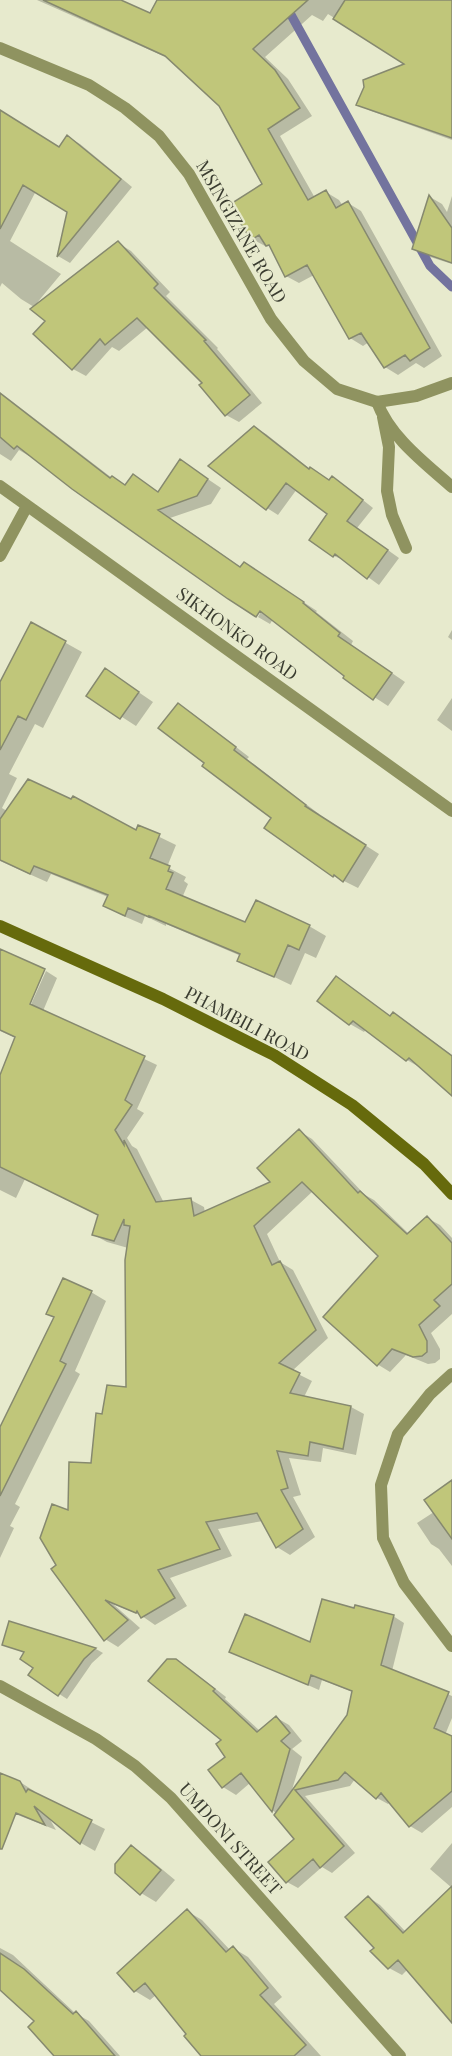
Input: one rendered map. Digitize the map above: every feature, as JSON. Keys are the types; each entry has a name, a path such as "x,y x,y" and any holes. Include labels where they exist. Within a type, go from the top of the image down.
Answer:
{"street":[{"name":"MSINGIZANE ROAD","path":"0,48 89,85 125,108 159,136 189,174 271,320 304,361 337,389 377,402 416,396 452,383"},
{"path":"377,402 389,447 387,491 392,515 406,548"},
{"path":"382,417 414,453 452,487"},
{"name":"SIKHONKO ROAD","path":"0,486 452,811"},
{"path":"0,556 27,506"},
{"name":"PHAMBILI ROAD","path":"0,926 163,999 274,1055 352,1105 423,1164 452,1194"},
{"path":"452,1374 430,1394 398,1434 381,1485 383,1538 404,1583 452,1646"},
{"name":"UMDONI STREET","path":"0,1686 96,1739 135,1766 171,1798 400,2056"}],"building":[{"path":"43,0 121,0 150,13 157,0 308,0 253,49 275,70 300,108 268,129 308,200 326,190 336,208 348,201 430,348 410,361 405,355 384,368 361,333 349,339 307,265 285,277 269,245 266,246 259,235 251,240 229,205 262,184 219,106 165,56"},
{"path":"345,0 452,0 452,138 356,105 364,87 363,80 404,64 333,19"},
{"path":"0,110 59,147 67,135 121,179 57,257 67,212 23,185 0,229"},
{"path":"429,195 452,228 452,263 412,249"},
{"path":"118,241 158,284 154,288 206,340 204,341 250,395 225,416 199,385 202,383 137,318 105,345 100,339 72,370 33,334 45,321 30,309"},
{"path":"0,393 110,478 112,476 125,485 133,474 158,492 180,459 208,479 197,496 158,510 240,567 244,562 304,602 340,633 338,636 392,673 373,700 260,611 256,617 228,599 72,489 17,446 14,449 0,437"},
{"path":"254,426 309,469 310,467 329,480 332,476 363,500 347,521 388,550 367,579 335,554 333,557 309,540 327,514 286,483 266,510 208,466"},
{"path":"31,622 66,641 26,720 18,716 0,750 0,682"},
{"path":"105,668 139,692 120,719 86,696"},
{"path":"178,703 236,747 234,750 305,806 366,845 343,882 264,828 271,818 202,766 204,763 158,728"},
{"path":"28,779 71,799 73,796 136,830 138,825 160,834 150,858 170,866 168,871 173,873 166,889 245,922 256,900 310,925 299,950 288,945 274,977 237,961 240,954 149,916 128,908 125,916 103,906 108,895 34,866 30,874 0,860 0,819"},
{"path":"0,949 45,969 30,1004 145,1056 125,1100 132,1105 115,1130 124,1145 124,1140 156,1202 191,1198 194,1216 270,1182 257,1168 299,1129 358,1193 360,1191 407,1234 427,1216 452,1243 452,1284 434,1300 440,1306 419,1325 427,1341 427,1352 422,1356 413,1357 392,1349 377,1366 323,1317 378,1256 302,1182 254,1226 272,1265 280,1261 316,1330 279,1363 300,1373 290,1393 351,1406 343,1449 310,1442 308,1456 277,1451 288,1488 281,1490 303,1529 276,1548 257,1513 206,1522 220,1549 158,1570 175,1598 141,1618 137,1611 136,1613 105,1600 128,1620 104,1641 51,1569 56,1565 40,1538 52,1504 68,1510 69,1462 91,1463 96,1413 102,1414 107,1385 126,1387 125,1260 130,1226 124,1225 124,1219 114,1241 92,1235 98,1215 0,1167 0,1075 15,1037 0,1030"},
{"path":"336,976 390,1016 393,1012 452,1056 452,1096 409,1058 406,1061 353,1021 349,1025 317,1001"},
{"path":"63,1278 92,1291 60,1361 66,1364 0,1496 0,1427 54,1317 46,1314"},
{"path":"452,1480 452,1539 424,1500"},
{"path":"322,1599 354,1608 355,1605 394,1615 381,1665 449,1692 434,1728 452,1736 452,1791 409,1827 381,1793 376,1799 345,1772 338,1780 295,1790 344,1846 320,1868 313,1859 286,1883 268,1862 294,1839 274,1815 347,1715 352,1691 311,1675 308,1685 229,1652 245,1614 310,1642"},
{"path":"9,1621 96,1648 84,1659 58,1696 28,1675 33,1668 20,1659 24,1652 2,1645"},
{"path":"167,1659 176,1659 215,1689 213,1691 257,1732 276,1716 290,1733 281,1741 290,1749 272,1812 241,1773 222,1788 208,1770 225,1757 216,1744 221,1740 148,1681"},
{"path":"0,1773 20,1781 26,1792 28,1789 92,1820 80,1844 34,1806 45,1825 16,1813 2,1849 0,1849"},
{"path":"131,1845 161,1870 140,1895 115,1873 115,1864"},
{"path":"452,1886 452,2023 398,1960 388,1969 370,1951 374,1948 345,1917 368,1896 403,1933"},
{"path":"187,1909 226,1952 233,1946 268,1988 260,1995 306,2045 294,2056 201,2056 145,1983 134,1992 117,1973"},
{"path":"0,1953 24,1969 73,2014 76,2011 115,2056 54,2056 28,2027 34,2021 0,1990"}],"waterway":[{"path":"271,0 290,13 430,266 452,287"}]}
